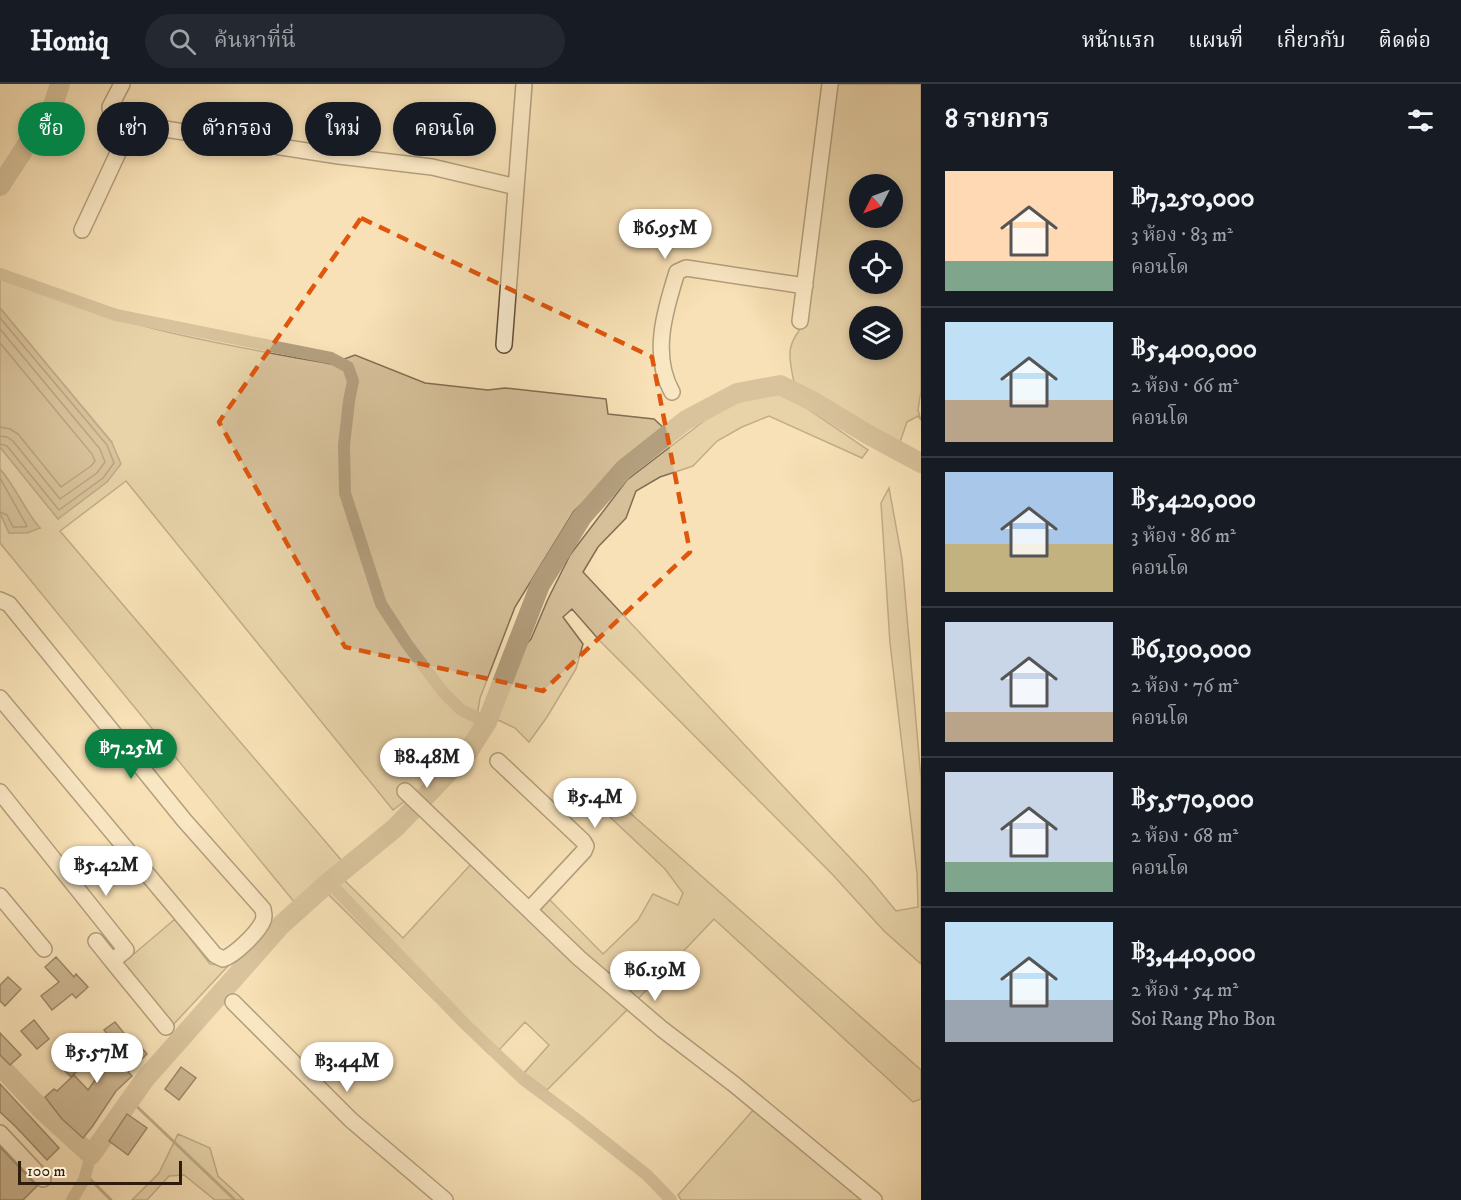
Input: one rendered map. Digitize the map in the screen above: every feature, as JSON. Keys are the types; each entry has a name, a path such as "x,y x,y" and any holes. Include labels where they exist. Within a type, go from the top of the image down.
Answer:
{"street":[{"path":"113,102 122,84"},
{"path":"504,345 524,84"},
{"path":"800,321 830,84"},
{"path":"169,129 432,167 516,187"},
{"path":"82,230 117,156"},
{"path":"672,392 661,365 662,326 677,272 686,268 805,286"},
{"path":"0,600 9,604 184,820 263,909 264,916 261,925 232,956 223,959 215,955 0,698"},
{"path":"498,761 529,788 586,846 584,851 529,910"},
{"path":"405,791 579,958 662,1029 744,1092 874,1200"},
{"path":"0,792 126,950 112,961"},
{"path":"0,896 44,949"},
{"path":"96,941 166,1026"},
{"path":"233,1002 351,1119 445,1200"},
{"path":"0,1133 43,1179"}],"highlighted area":[{"path":"361,218 652,357 690,552 543,691 345,647 219,422"}],"shaded area":[{"path":"835,84 921,84 921,391 918,410 921,420 918,416 907,422 899,445 794,382 790,348 808,319"},
{"path":"0,275 80,307 162,331 331,364 355,355 425,383 488,390 505,388 606,399 608,414 654,419 667,431 650,439 574,511 515,607 480,698 476,723 455,755 418,791 393,810 126,481 60,531 342,861 295,903 0,543 0,513 9,533 40,528 0,469 0,447 58,519 112,442 0,308"},
{"path":"770,392 793,399 868,450 862,458 769,416 742,427 717,441 693,466 660,477 636,491 626,518 598,547 583,572 868,877 896,911 918,907 917,873 890,643 881,503 889,488 902,559 921,779 921,964 884,931 832,874 600,641 572,609 563,617 583,644 576,669 547,717 529,742 515,728 496,719 522,649 531,639 570,555 627,480 721,408"},
{"path":"604,790 921,1070 921,1099 913,1102 714,919 637,1000 579,950 537,906 547,897 603,954 638,920 653,894 678,905 683,893 665,869 594,802"},
{"path":"473,862 630,1007 547,1090 524,1073 549,1045 525,1022 500,1049 489,1054 326,892 343,879 403,938"},
{"path":"175,919 210,964 228,966 172,1026 122,964"},
{"path":"755,1108 866,1200 681,1200 678,1195"},
{"path":"178,1134 210,1148 218,1176 244,1200 215,1200 184,1175 169,1176 147,1200 132,1200 159,1173"}],"water":[{"path":"0,308 112,443 121,464 107,482 58,519 0,447"},
{"path":"0,469 40,528 27,533 9,533 0,513"}],"building":[{"path":"56,957 74,977 76,974 88,987 76,998 72,994 52,1010 41,996 59,982 45,967"},
{"path":"8,977 21,989 5,1006 0,1001 0,985"},
{"path":"34,1020 49,1039 37,1049 21,1031"},
{"path":"115,1022 131,1042 134,1039 147,1054 128,1072 132,1076 116,1091 83,1138 62,1119 45,1097 54,1089 57,1091 74,1075 88,1090 103,1069 97,1063 116,1044 104,1030"},
{"path":"0,1033 21,1055 10,1065 0,1055"},
{"path":"68,1054 81,1067 71,1077 58,1064"},
{"path":"181,1067 196,1078 179,1100 165,1089"},
{"path":"0,1084 59,1148 47,1160 0,1112"},
{"path":"127,1114 147,1128 128,1155 109,1141"},
{"path":"0,1147 37,1186 23,1200 0,1200"}],"waterway":[{"path":"0,186 53,105 60,84"},
{"path":"0,274 116,315 331,358 348,367 353,381 344,445 345,493 381,604 443,692 461,710 487,722"},
{"path":"0,1066 43,1111 91,1155 145,1079 281,925 395,828 468,752 487,722 540,585 582,517 624,469 686,420 737,393 780,385 921,463"},
{"path":"329,882 465,1024 524,1080 647,1175 671,1200"},
{"path":"130,1100 235,1200"},
{"path":"72,1200 84,1180 91,1155"},
{"path":"86,1175 111,1200"}]}
